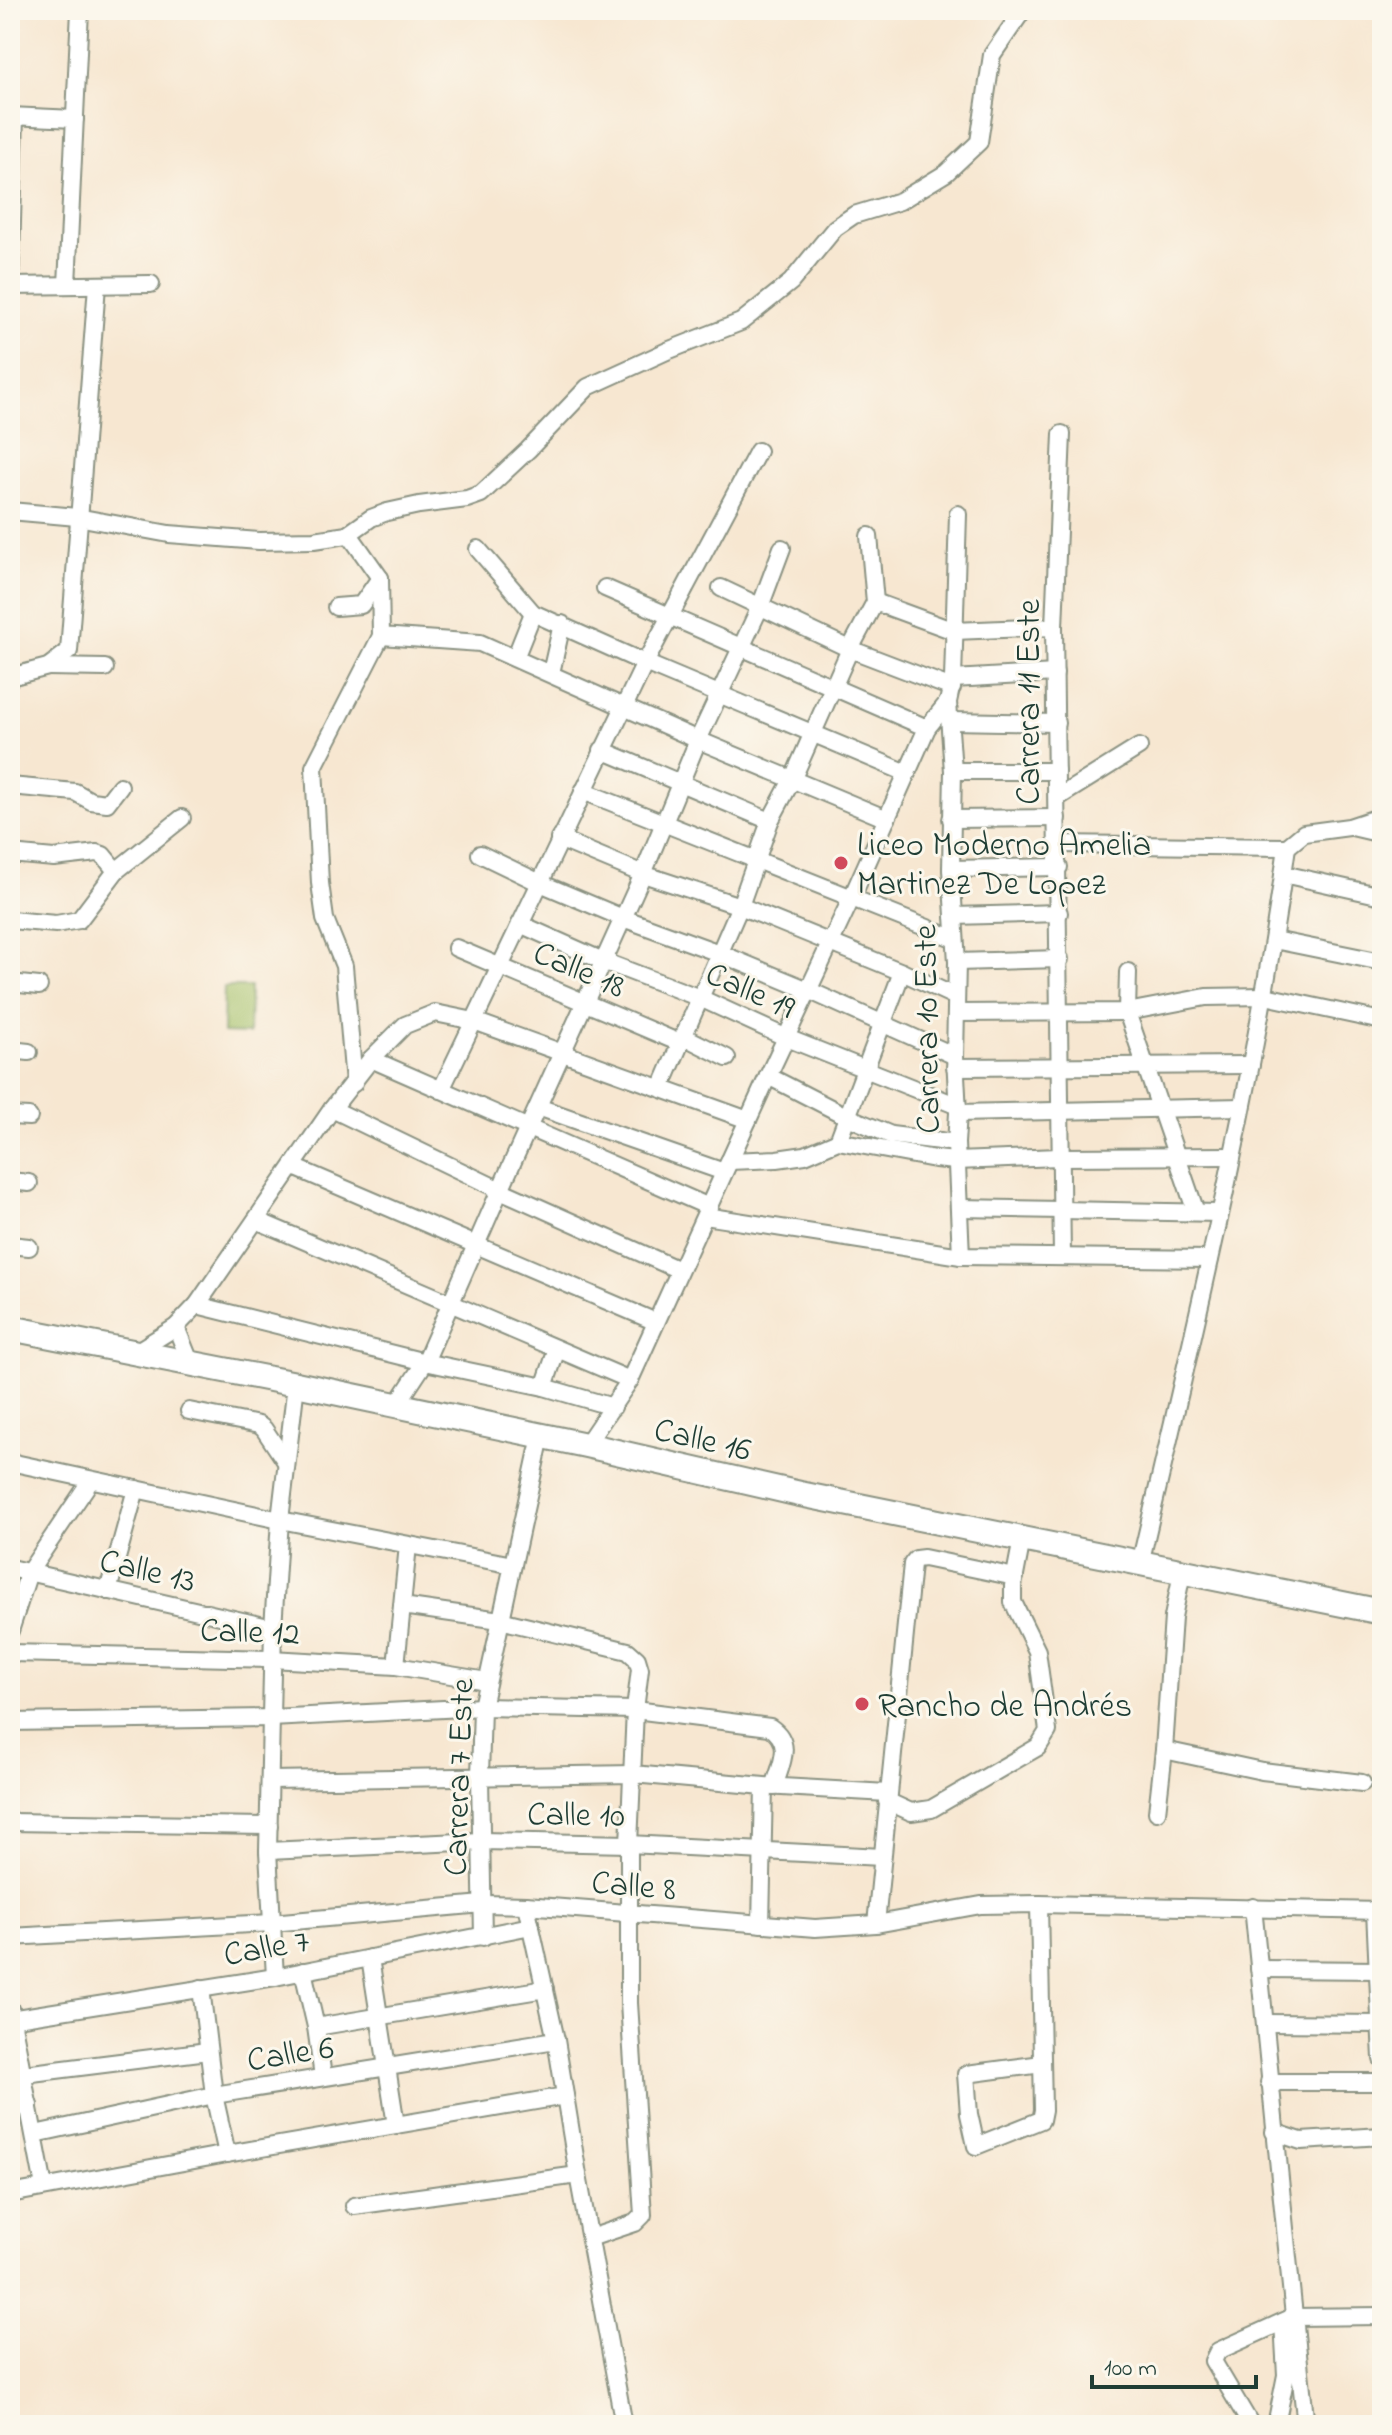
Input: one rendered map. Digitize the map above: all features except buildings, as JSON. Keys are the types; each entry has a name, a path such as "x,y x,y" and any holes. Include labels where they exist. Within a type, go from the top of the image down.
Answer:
{"highway":[{"name":"Calle 16","path":"10,1328 296,1384 800,1494 1018,1561 1140,1564 1178,1589 1382,1612"}],"street":[{"path":"67,285 80,10"},
{"path":"10,511 77,517 169,534 259,541 314,540 349,534 371,518 387,512 481,494 588,387 741,322 791,282 835,228 854,215 900,201 946,173 979,142 993,50 1023,10"},
{"path":"75,119 12,116 10,287 151,284"},
{"path":"48,667 69,651 97,285"},
{"name":"Carrera 11 Este","path":"1062,434 1054,627 1062,1257"},
{"path":"441,1090 645,663 758,451"},
{"name":"Carrera 10 Este","path":"958,514 951,690 951,869 957,962 956,1161 961,1256"},
{"path":"349,534 380,578 381,636 314,767 320,883 325,919 344,966 354,1083"},
{"path":"661,1088 740,906 770,821 875,602 869,536"},
{"path":"396,1406 425,1362 643,874 698,740 760,607 782,548"},
{"path":"478,549 533,613 907,773"},
{"path":"336,607 361,605 380,578"},
{"path":"605,588 927,728"},
{"path":"721,588 850,649 951,690 1055,673"},
{"path":"875,602 954,631 1054,627"},
{"path":"515,658 533,613"},
{"path":"551,673 562,624"},
{"path":"381,636 480,643 698,740 887,819"},
{"path":"10,677 48,667 105,668"},
{"path":"586,1445 630,1380 927,728 951,690"},
{"path":"951,721 1056,723"},
{"path":"1057,798 1139,747"},
{"path":"602,750 770,821"},
{"path":"953,771 1056,771"},
{"path":"10,786 75,792 91,801 107,803 120,786"},
{"path":"583,791 955,939"},
{"path":"1058,844 1287,847 1304,833 1349,827 1382,816"},
{"path":"10,920 56,924 79,920 116,871 182,818"},
{"path":"951,819 1057,818"},
{"path":"1349,827 1382,834"},
{"path":"559,839 643,874 740,906 902,972 956,1005 1127,1012 1206,997 1265,996 1382,1021"},
{"path":"1140,1564 1251,1065 1265,996 1287,847"},
{"path":"10,854 54,858 97,853 103,855 116,871"},
{"path":"480,854 623,918 808,990 955,1062 1058,1066 1251,1065"},
{"path":"951,869 1059,867"},
{"path":"1283,874 1382,896"},
{"path":"954,916 1059,913"},
{"name":"Calle 19","path":"520,924 958,1109 1242,1107"},
{"path":"1274,940 1382,962"},
{"name":"Calle 18","path":"456,948 585,1003 727,1058"},
{"path":"957,962 1060,959"},
{"path":"838,1141 902,972"},
{"path":"1128,972 1127,1012 1196,1212"},
{"path":"10,983 39,986"},
{"path":"133,1353 176,1327 197,1305 332,1109 371,1059 405,1025 435,1013 474,1021 748,1120"},
{"path":"10,1050 29,1052"},
{"path":"371,1059 570,1146 707,1211 961,1256 1210,1259"},
{"path":"768,1076 889,1142 935,1159 1232,1156"},
{"path":"538,1107 727,1166 805,1155 838,1141 956,1143"},
{"path":"332,1109 500,1190 679,1270"},
{"path":"10,1116 29,1117"},
{"path":"570,1146 582,1122"},
{"path":"294,1167 656,1322"},
{"path":"10,1181 29,1183"},
{"path":"960,1208 1220,1213"},
{"path":"256,1220 630,1380"},
{"path":"10,1245 29,1247"},
{"path":"197,1305 425,1362 544,1387 613,1407"},
{"path":"176,1327 191,1364"},
{"path":"544,1387 557,1349"},
{"path":"275,1977 268,1851 271,1659 280,1520 296,1384"},
{"path":"189,1411 259,1425 286,1462"},
{"name":"Carrera 7 Este","path":"483,1937 482,1707 541,1436"},
{"path":"10,1462 280,1520 513,1565"},
{"path":"10,1631 29,1572 91,1480"},
{"path":"108,1591 136,1489"},
{"path":"396,1666 408,1545"},
{"path":"270,1780 633,1774 888,1797 911,1812 931,1809 1038,1747 1048,1731 1037,1651 1014,1607 1018,1561 924,1558 916,1559 912,1564 888,1797 876,1924"},
{"name":"Calle 13","path":"10,1568 273,1628"},
{"path":"1157,1812 1178,1589"},
{"path":"402,1606 500,1620 628,1651 637,1659 640,1669 635,1710 629,1844 629,2003 643,2215 593,2252"},
{"name":"Calle 12","path":"10,1653 271,1659 396,1666 487,1681"},
{"path":"10,1722 271,1718 482,1707 635,1710 770,1727 779,1733 783,1741 784,1756 769,1786 761,1924"},
{"path":"1164,1750 1262,1771 1362,1783"},
{"path":"10,1822 269,1826"},
{"name":"Calle 10","path":"268,1851 481,1841 763,1849 882,1857"},
{"name":"Calle 8","path":"10,1937 271,1923 483,1904 815,1928 876,1924 981,1905 1378,1911"},
{"path":"1039,1904 1042,2064 1041,2120 976,2146 969,2114 966,2074 1042,2064"},
{"path":"526,1905 556,2040 624,2425"},
{"path":"1253,1907 1282,2188 1288,2319 1286,2375 1276,2425"},
{"path":"1378,1911 1382,2059"},
{"name":"Calle 7","path":"10,2015 275,1977 531,1926"},
{"path":"370,1958 396,2125"},
{"path":"1259,1969 1379,1970"},
{"path":"303,1971 323,2077"},
{"path":"201,1988 214,2095 227,2154"},
{"path":"316,2027 545,1989"},
{"path":"10,2015 44,2187"},
{"path":"1265,2023 1381,2024"},
{"name":"Calle 6","path":"35,2134 214,2095 556,2040"},
{"path":"24,2074 208,2051"},
{"path":"1269,2082 1382,2082"},
{"path":"10,2194 565,2096"},
{"path":"10,2109 29,2105"},
{"path":"1274,2132 1301,2141 1382,2136"},
{"path":"354,2206 578,2175"},
{"path":"1251,2425 1213,2361 1218,2351 1288,2319 1382,2316"},
{"path":"1288,2319 1306,2425"}],"green space":[{"path":"224,987 250,987 249,1034 223,1033"}],"place":[{"name":"Liceo Moderno Amelia Martinez De Lopez","path":"841,863"},
{"name":"Rancho de Andrés","path":"862,1704"}]}
